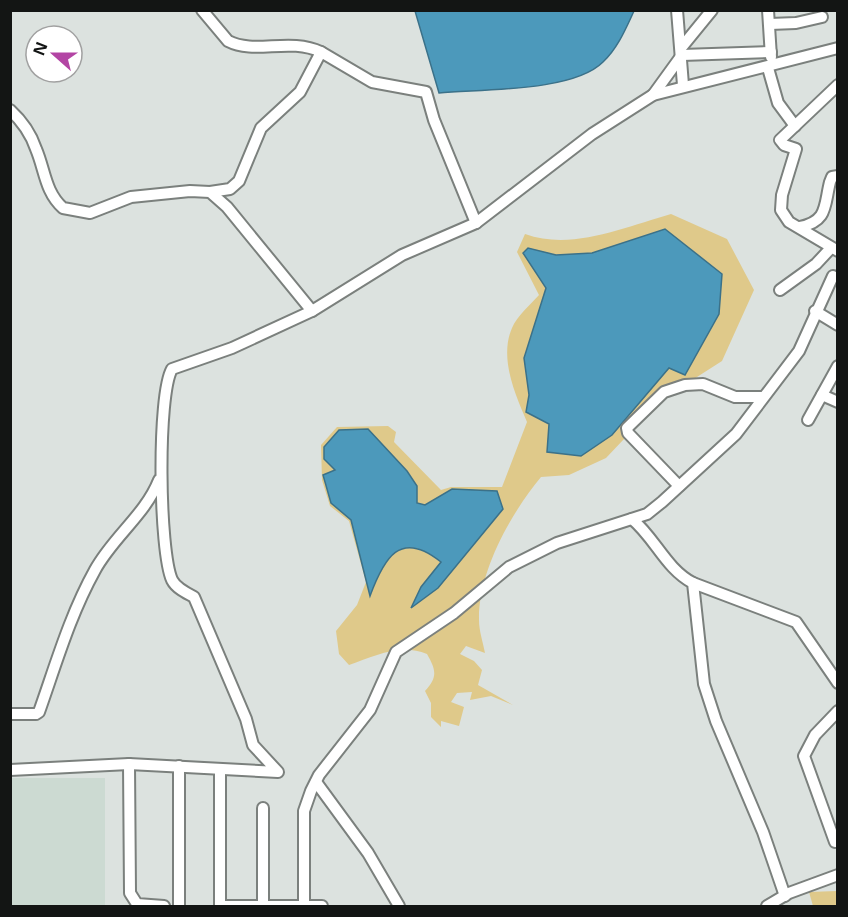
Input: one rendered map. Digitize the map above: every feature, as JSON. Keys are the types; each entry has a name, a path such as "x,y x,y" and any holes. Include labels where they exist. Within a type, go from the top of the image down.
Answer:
{"street":[{"path":"202,10 234,44 248,46 299,44 321,52 372,82 426,92 434,120 476,223"},
{"path":"677,10 683,85"},
{"path":"653,95 712,10"},
{"path":"768,10 770,67 778,103 795,126"},
{"path":"770,24 796,23 822,17"},
{"path":"10,770 129,764 279,772 250,739 246,718 194,597 183,592 173,581 166,553 162,471 165,397 172,369 232,348 312,311 402,255 476,223 592,135 653,95 683,85 770,67 837,48"},
{"path":"227,207 230,189 244,172 261,128 300,92 321,52"},
{"path":"682,52 771,52"},
{"path":"830,247 789,222 781,210 782,195 796,149 784,145 780,140 837,85"},
{"path":"10,110 25,126 37,150 51,193 67,211 90,213 131,197 230,189"},
{"path":"800,227 815,224 820,218 832,177 837,176"},
{"path":"210,192 227,207 312,311"},
{"path":"820,218 830,247"},
{"path":"780,290 816,264 830,247"},
{"path":"304,906 304,811 316,782 370,710 396,652 454,612 509,567 557,543 650,512 723,448 799,351 815,311 833,276"},
{"path":"815,311 837,325"},
{"path":"808,420 837,366"},
{"path":"679,486 628,433 627,428 664,392 685,386 703,384 735,397 763,397"},
{"path":"822,395 837,402"},
{"path":"10,714 39,712 59,650 96,568 148,502 162,471"},
{"path":"632,519 648,533 678,574 693,583 796,622 837,683"},
{"path":"693,583 704,684 716,721 763,832 785,896"},
{"path":"835,842 804,756 814,735 837,711"},
{"path":"129,764 130,892 137,904 164,906"},
{"path":"179,766 180,906"},
{"path":"220,770 223,906 322,906"},
{"path":"316,782 368,853 399,906"},
{"path":"263,808 263,906"},
{"path":"767,906 785,896 837,875"}],"shaded area":[{"path":"671,214 727,239 754,290 722,361 661,400 606,458 569,475 541,477 530,492 498,544 484,582 479,620 485,653 466,646 460,654 474,661 482,670 478,685 513,705 491,696 470,700 472,692 457,693 451,702 464,707 459,726 441,721 441,727 431,717 431,703 425,691 434,677 427,654 397,650 349,665 339,654 336,631 357,605 366,582 349,521 330,506 322,480 321,445 337,427 388,426 396,432 394,442 441,490 451,487 502,487 527,422 510,376 508,340 517,319 539,295 517,252 525,234 543,239 580,239 617,231"},
{"path":"11,778 105,778 105,906 11,906"},
{"path":"837,891 837,906 813,906 809,892"}],"water":[{"path":"415,10 634,11 613,51 589,72 549,84 439,93"},
{"path":"665,229 722,274 719,314 685,375 669,368 612,435 581,456 547,452 549,424 526,412 529,395 524,358 546,288 523,253 528,248 556,255 592,253"},
{"path":"368,429 407,471 417,486 417,503 425,505 452,489 497,491 503,509 438,588 411,608 421,587 441,562 427,552 415,548 404,548 395,552 381,570 370,596 351,520 331,503 323,475 335,470 324,459 324,447 339,430"}]}
